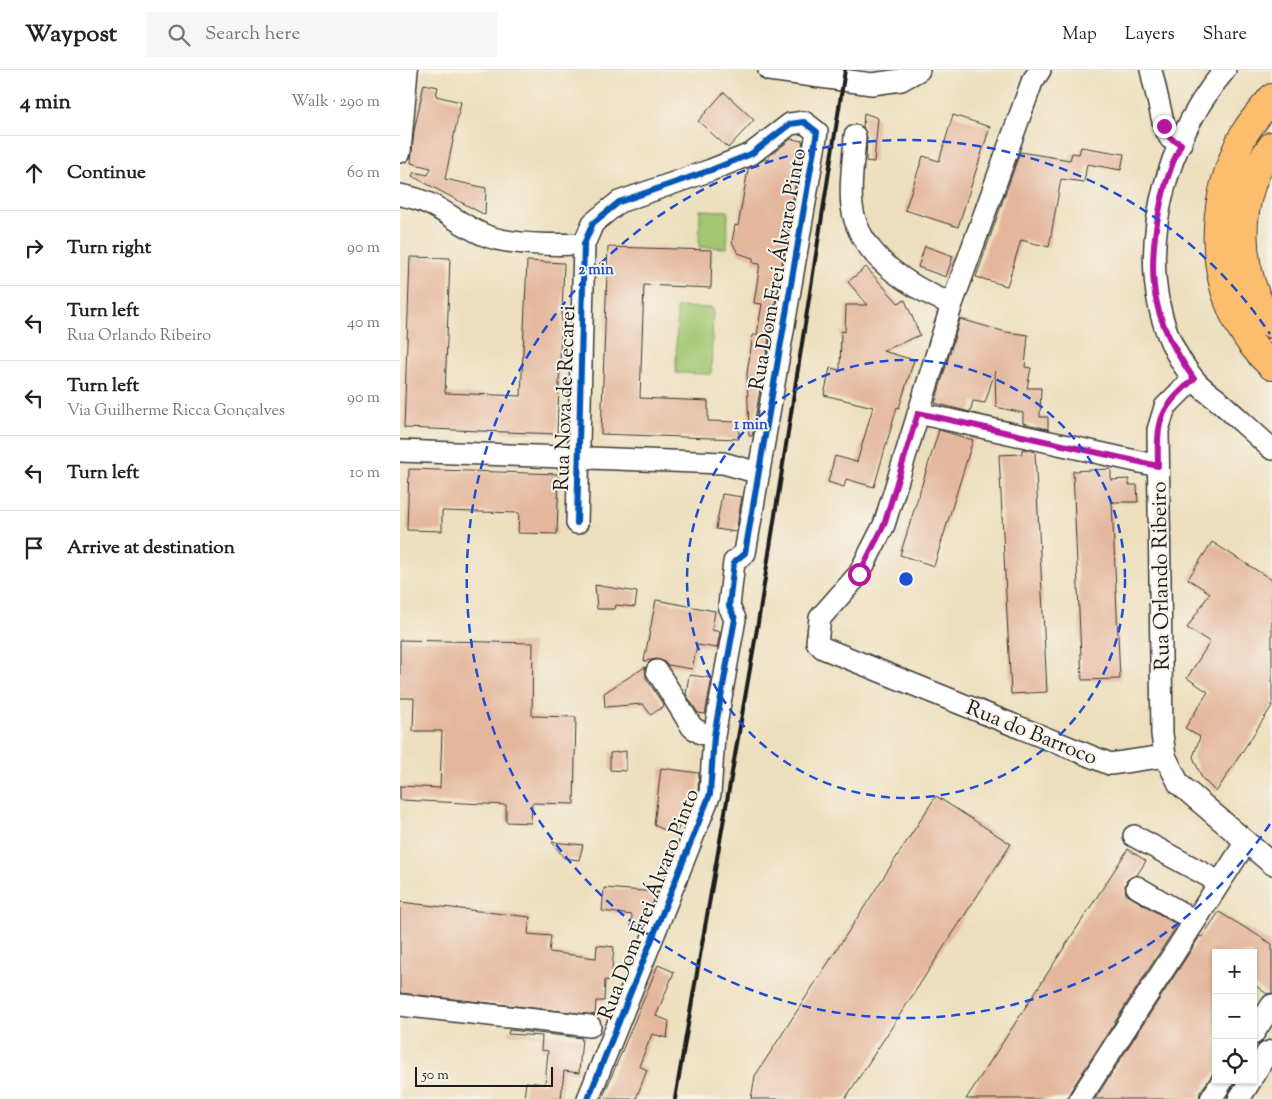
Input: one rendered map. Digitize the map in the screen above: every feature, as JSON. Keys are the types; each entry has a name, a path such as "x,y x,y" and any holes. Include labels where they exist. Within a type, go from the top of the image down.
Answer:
{"highway":[{"path":"1272,98 1246,132 1236,150 1221,194 1217,246 1220,273 1231,308 1248,342 1272,366"},
{"path":"1272,146 1254,177 1247,202 1243,231 1249,275 1262,311 1272,324"}],"street":[{"path":"400,152 407,70"},
{"path":"769,70 872,84 901,80 919,70"},
{"path":"1151,70 1164,126 1170,138 1181,144"},
{"path":"1225,70 1210,89 1170,166 1163,191 1154,279 1157,305 1175,351 1194,379 1272,449"},
{"path":"1031,74 952,304 918,413 1158,466"},
{"name":"Rua Dom Frei Álvaro Pinto","path":"584,244 594,223 618,202 751,154 790,124 804,122 817,132 745,553 734,562 729,606 735,619 714,736 710,794 588,1099"},
{"path":"855,136 852,205 857,230 870,249 891,270 928,295 952,304"},
{"path":"400,196 436,205 483,235 519,242 584,244"},
{"name":"Rua Nova de Recarei","path":"577,524 584,244"},
{"name":"Rua Orlando Ribeiro","path":"1165,756 1162,734 1158,466 1160,419 1174,397 1194,379"},
{"name":"Rua do Barroco","path":"918,413 884,525 859,574 820,618 817,642 823,648 1110,764 1165,756"},
{"path":"400,451 723,463 759,473"},
{"path":"657,670 692,727 701,733 714,736"},
{"path":"1165,756 1179,784 1272,864"},
{"path":"1134,836 1219,882"},
{"path":"1080,1099 1246,842"},
{"path":"1137,887 1195,921"},
{"path":"400,1005 590,1026"},
{"path":"1257,1028 1272,1005"},
{"path":"1257,1069 1267,1053 1272,1051"},
{"path":"1211,1099 1220,1084"},
{"path":"1240,1099 1249,1084"}],"green space":[{"path":"700,210 728,211 727,248 699,247"},
{"path":"677,307 713,308 711,374 676,373"}],"building":[{"path":"424,84 438,87 436,96 461,102 445,179 486,188 485,215 412,176 414,172 428,175 431,168 411,163 414,131"},
{"path":"724,92 754,120 728,148 698,121"},
{"path":"864,113 878,118 874,162 866,161 867,137 863,127"},
{"path":"953,115 990,127 958,227 905,210 923,156 939,161"},
{"path":"791,139 803,141 752,436 749,436 747,373 753,335 757,335 762,304 754,303 760,264 753,263 753,258 738,253 732,242 735,225 738,226 748,169 765,159 769,160 769,156"},
{"path":"1081,147 1124,154 1121,170 1087,164 1084,182 1061,179 1049,247 1021,240 1007,286 976,277 1020,152 1070,160 1072,153 1079,154"},
{"path":"925,246 953,256 946,277 918,267"},
{"path":"608,247 712,250 711,288 644,285 640,398 708,401 708,421 739,422 739,439 601,434"},
{"path":"410,257 450,258 445,393 521,396 527,261 564,263 557,434 404,428"},
{"path":"866,267 898,303 905,300 920,335 883,351 914,360 899,408 897,407 874,487 846,479 844,487 828,482 835,456 857,462 873,407 824,395 830,368 840,370 841,331 845,332 846,305 868,305 848,282"},
{"path":"960,319 1006,332 1028,335 1025,367 1031,368 1027,388 1041,388 1040,417 1048,417 1048,429 1023,423 1023,413 996,407 995,371 985,403 973,401 970,412 935,403"},
{"path":"939,430 973,440 934,566 900,555"},
{"path":"1022,449 1035,452 1047,692 1011,694 999,455 1022,454"},
{"path":"409,469 559,474 557,534 518,533 519,513 442,511 442,531 407,530"},
{"path":"1111,469 1111,480 1129,479 1129,485 1137,485 1138,502 1112,502 1120,679 1082,680 1073,471"},
{"path":"722,494 742,497 736,532 716,529"},
{"path":"1212,542 1272,580 1272,706 1216,792 1202,778 1193,757 1200,737 1185,728 1208,692 1187,678 1210,642 1187,628 1210,593 1188,579"},
{"path":"595,585 637,592 635,607 616,605 615,609 597,609"},
{"path":"656,600 715,611 712,630 720,632 717,648 697,645 692,669 668,665 657,659 644,661"},
{"path":"400,640 533,643 532,716 576,717 574,804 532,803 531,823 506,822 506,805 400,800 400,786 440,788 442,731 413,731 414,698 400,698"},
{"path":"645,667 646,678 664,706 651,715 643,704 605,707 604,693"},
{"path":"689,675 712,678 705,714 698,713 686,694"},
{"path":"626,751 626,771 610,770 610,753"},
{"path":"661,768 699,773 698,791 690,811 687,810 675,835 654,825"},
{"path":"936,796 1011,844 845,1099 751,1099 755,1076"},
{"path":"552,842 583,845 579,860 564,858"},
{"path":"1128,849 1146,861 1137,875 1127,880 1125,886 1126,894 1177,925 1070,1092 1068,1099 966,1099"},
{"path":"604,888 657,892 643,928 631,927 632,915 602,911"},
{"path":"400,902 530,917 528,934 551,936 549,952 596,958 597,945 614,947 611,981 605,980 604,1001 596,1001 595,1015 400,993"},
{"path":"1219,912 1272,944 1272,993 1267,994 1257,987 1257,949 1212,949 1212,1076 1200,1092 1199,1099 1095,1099 1200,936 1202,937"},
{"path":"658,965 674,972 656,1016 669,1021 667,1038 652,1034 639,1066 647,1070 636,1099 602,1099"},
{"path":"509,1030 582,1038 579,1073 564,1071 561,1099 524,1099 526,1082 545,1084 548,1051 541,1050 542,1036 508,1034"}],"railway":[{"path":"675,1099 758,623 845,70"}],"cycle path":[{"path":"577,523 584,244 593,223 619,202 751,154 790,124 804,122 817,132 745,553 734,562 729,606 735,619 714,736 710,794 588,1099"}],"route":[{"path":"859,574 884,525 918,413 1158,466 1157,445 1160,419 1165,408 1194,379 1175,351 1157,305 1154,279 1158,218 1170,166 1181,144 1170,138 1164,126"}]}
